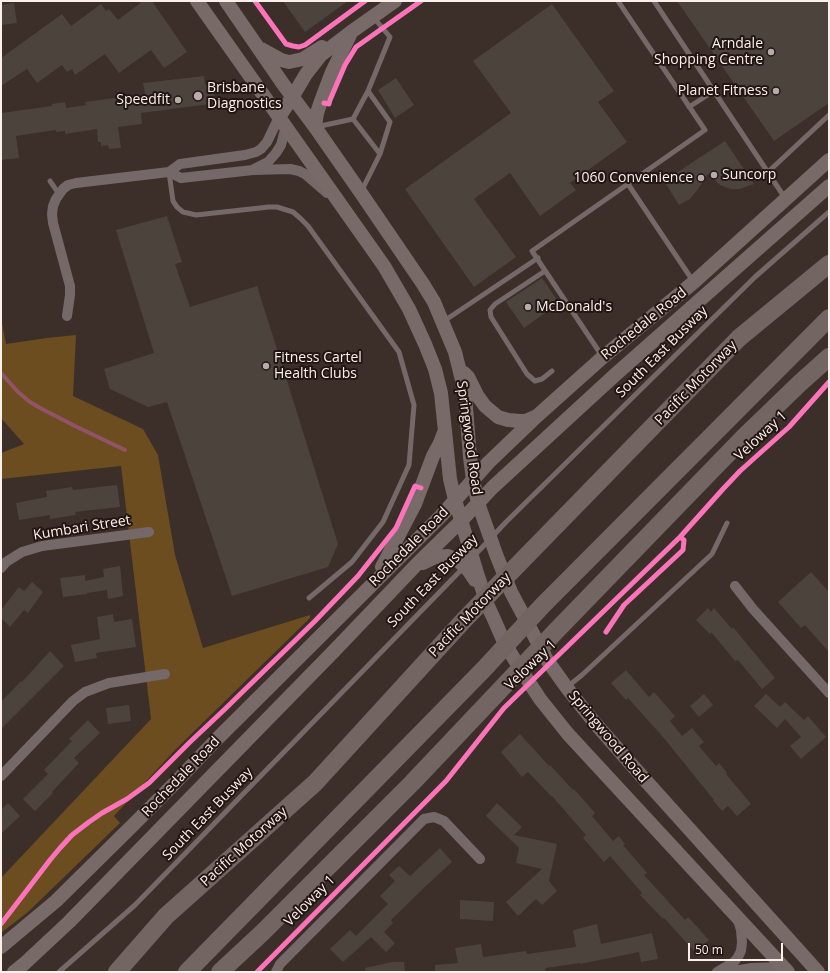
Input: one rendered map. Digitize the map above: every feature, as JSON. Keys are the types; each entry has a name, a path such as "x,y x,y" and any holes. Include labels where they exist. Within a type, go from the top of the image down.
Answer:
{"highway":[{"name":"Pacific Motorway","path":"116,972 166,916 315,783 464,620 739,338 829,264"},
{"path":"187,972 484,669 542,606 829,318"},
{"path":"220,972 262,933 412,782 743,438 829,357"}],"main road":[{"name":"Springwood Road","path":"197,1 384,266 409,309 435,369 441,393 450,479 461,521 487,604 504,642 519,667 531,686 581,749 732,912 783,970"},
{"name":"Springwood Road","path":"226,1 361,193 434,302 455,352 465,395 470,457 478,503 511,592 547,660 566,688 594,722 818,972"},
{"path":"259,48 284,61 291,62 305,58 374,17 395,1"},
{"path":"283,121 290,107 293,96 306,74 321,55 350,32"},
{"path":"315,127 320,101 350,32"},
{"name":"Rochedale Road","path":"1,947 56,901 127,832 224,732 441,516 488,463 537,416 603,357 694,282 829,160"},
{"name":"Rochedale Road","path":"14,972 69,922 493,487 616,374 829,186"},
{"path":"458,364 468,377 482,402 494,415 503,419 520,421 526,421 537,416"},
{"path":"376,580 415,504 445,428"},
{"path":"418,563 423,563 429,559 441,556 448,556 456,559 473,577 487,604"},
{"path":"783,970 800,952"}],"street":[{"path":"252,170 264,164 274,156 281,145 283,121"},
{"path":"67,316 70,286 53,219 53,206 59,194 68,185 169,172 180,164 245,155 256,152 261,149 283,121"},
{"path":"169,172 181,178 252,170 285,169 299,171 312,179 341,206"},
{"name":"Kumbari Street","path":"1,568 6,562 22,552 42,546 149,532"},
{"path":"735,586 753,609 829,693"},
{"path":"1,776 73,701 85,692 109,683 165,674"},
{"path":"276,972 280,964 424,819 434,817 444,821 480,859"},
{"path":"717,972 734,962 741,951 741,930 738,920 732,912"},
{"path":"727,972 752,968 783,970"}],"lane":[{"path":"603,357 532,251 705,130 618,1"},
{"path":"654,1 786,199"},
{"path":"315,127 353,119 368,91 390,37 374,17"},
{"path":"361,193 380,154 390,122 368,91"},
{"path":"689,107 714,91"},
{"path":"768,172 829,115"},
{"path":"353,119 380,154"},
{"path":"169,172 173,201 183,212 196,215 269,207 277,207 293,212 308,226 399,352 414,405 409,465 383,522 352,562 310,598"},
{"path":"50,180 59,194"},
{"path":"628,184 694,282"},
{"name":"South East Busway","path":"59,972 135,905 440,593 506,522 755,277 829,212"},
{"path":"443,322 538,258"},
{"path":"546,271 495,304 490,310 491,318 527,374 535,381 542,379 552,371"},
{"path":"566,688 712,554 727,523"}],"shaded area":[{"path":"1,318 6,344 76,335 73,396 143,429 158,455 175,555 203,648 310,615 310,618 176,749 114,816 120,823 28,912 1,933 1,878 151,719 121,466 1,479 1,453 24,444 1,418"}],"building":[{"path":"143,1 152,1 187,52 164,68 151,50 119,73 105,54 75,75 72,69 67,72 62,65 37,83 27,69 1,86 1,58 62,14 71,26 101,4 106,11 109,9 118,20"},
{"path":"283,1 348,1 305,32"},
{"name":"Arndale Shopping Centre","path":"677,1 829,1 829,103 774,141"},
{"path":"14,3 17,23 1,25 1,5"},
{"path":"552,4 614,91 598,102 627,142 570,183 576,190 540,216 510,173 474,199 516,257 474,287 405,189 511,113 473,61"},
{"path":"204,76 205,85 210,85 211,91 214,91 214,98 210,104 141,113 142,124 118,127 121,148 109,149 108,145 101,146 101,142 98,142 97,129 65,134 65,131 56,132 56,130 16,136 19,158 1,160 1,113 52,106 52,104 65,102 66,108 86,105 85,102 145,94 143,83"},
{"path":"396,78 414,105 395,118 378,90"},
{"path":"725,141 754,184 740,189 731,189 720,185 708,174 690,199 679,205 664,181"},
{"path":"167,216 182,262 175,264 190,307 257,286 338,544 328,567 232,596 167,402 148,407 110,389 104,369 154,353 116,230"},
{"path":"542,278 559,303 524,328 506,302"},
{"path":"117,485 120,507 75,512 76,515 50,519 50,515 19,520 16,503 47,497 46,491 72,487 73,490"},
{"path":"120,566 123,596 108,599 107,590 63,597 60,578 85,575 85,581 104,577 103,569"},
{"path":"811,572 829,592 829,652 805,625 801,628 778,602"},
{"path":"32,582 43,592 28,613 24,610 10,627 1,618 1,610 19,587 24,591"},
{"path":"708,608 711,612 714,608 732,629 733,627 775,678 762,689 738,660 735,661 711,632 710,634 696,620"},
{"path":"113,614 114,622 132,619 136,647 96,653 97,658 75,662 71,645 100,639 97,617"},
{"path":"50,651 64,666 1,729 1,702 21,681 22,682"},
{"path":"626,670 649,697 654,692 675,716 670,721 682,736 692,728 704,742 699,746 716,766 719,763 727,773 726,774 751,804 737,816 728,806 722,811 663,737 628,698 626,700 611,683"},
{"path":"704,694 713,705 699,717 690,706"},
{"path":"766,694 780,707 785,702 804,720 808,716 826,737 801,759 790,746 801,737 785,719 777,728 754,706"},
{"path":"129,705 131,721 108,724 106,708"},
{"path":"88,720 100,733 74,758 79,763 35,811 23,799 48,774 44,770 72,741 69,739"},
{"path":"520,734 549,766 550,765 573,790 574,789 595,813 592,816 613,841 619,836 625,844 623,845 647,873 644,875 685,920 688,917 709,940 695,952 664,918 663,919 640,895 642,893 610,856 604,862 583,838 586,835 552,796 528,772 522,777 501,752"},
{"path":"8,803 20,816 1,834 1,810"},
{"path":"497,803 522,827 514,835 557,844 549,881 557,891 542,905 536,899 518,916 506,902 542,869 516,863 519,848 486,816"},
{"path":"440,848 452,862 391,920 393,923 384,932 395,943 386,952 371,937 343,962 330,949 350,930 356,936 388,904 380,896 395,881 389,875 399,866 410,876"},
{"path":"460,900 494,902 493,921 460,919"},
{"path":"597,924 601,944 652,933 658,959 641,962 639,952 580,964 546,968 545,971 539,972 435,972 435,965 458,963 455,948 481,944 483,957 526,951 527,954 576,947 573,930"},
{"path":"392,962 404,962 405,972 366,972 365,968"}],"waterway":[{"path":"1,373 18,392 30,402 125,450"}],"cycle path":[{"path":"255,1 286,44 299,47 305,45 365,1"},
{"path":"324,103 329,104 345,65 356,47 421,1"},
{"name":"Veloway 1","path":"257,972 446,781 504,708 680,537 740,471 789,427 829,382"},
{"path":"1,924 50,860 72,835 102,813 127,799 149,783 315,621 358,576 396,528 415,486 421,488"},
{"path":"606,632 624,605 683,550 684,540 680,537"}],"place":[{"name":"Arndale Shopping Centre","path":"771,52"},
{"name":"Planet Fitness","path":"776,91"},
{"name":"Brisbane Diagnostics","path":"198,96"},
{"name":"Speedfit","path":"178,100"},
{"name":"Suncorp","path":"714,175"},
{"name":"1060 Convenience","path":"701,178"},
{"name":"McDonald's","path":"528,307"},
{"name":"Fitness Cartel Health Clubs","path":"266,366"}]}
